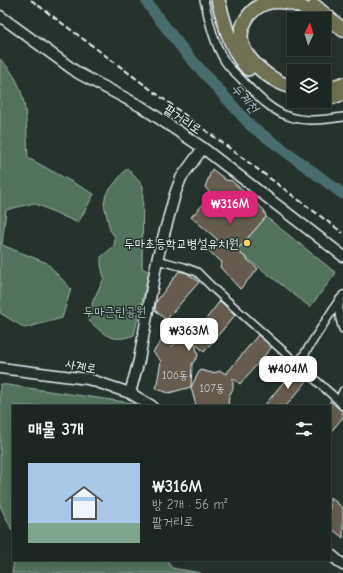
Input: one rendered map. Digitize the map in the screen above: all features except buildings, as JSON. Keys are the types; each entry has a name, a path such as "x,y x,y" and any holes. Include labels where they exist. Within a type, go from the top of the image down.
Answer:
{"highway":[{"path":"218,0 226,30 235,52 246,68 264,83 280,92 287,94"},
{"path":"307,0 343,30"},
{"path":"320,0 343,19"},
{"path":"287,86 277,82 261,70 249,57 243,46 241,34 244,23 251,13 259,7 277,2 286,2 299,6 309,12"},
{"path":"331,28 343,38"},
{"path":"331,88 343,84"},
{"path":"331,97 343,94"}],"street":[{"path":"204,0 216,44 223,60 272,108 283,115 298,119 322,120 343,117"},
{"name":"팥거리로","path":"0,16 78,73 142,107 203,148 343,256"},
{"path":"130,393 140,360 157,260 175,194 181,178 203,148"},
{"path":"157,260 197,272 341,404"},
{"path":"298,364 341,297"},
{"path":"341,297 339,316 343,329"},
{"name":"사계로","path":"0,368 88,379 130,393 150,405"},
{"path":"341,404 343,391"},
{"path":"331,555 343,565"}],"green space":[{"path":"0,59 8,67 17,82 24,103 27,126 28,158 94,194 78,223 34,203 6,210 2,245 47,263 71,289 62,318 25,328 0,313"},
{"name":"두마근린공원","path":"127,168 143,186 142,268 149,272 134,335 126,338 114,338 99,330 88,320 93,301 104,278 101,257 114,246 115,237 110,230 104,204 106,194"},
{"path":"266,217 336,273 310,307 237,250"},
{"path":"0,384 140,405 12,405 12,530 0,506"},
{"path":"14,561 167,561 172,568 201,573 12,573"}],"waterway":[{"name":"두계천","path":"146,0 185,52 251,126 343,194"}],"railway":[{"path":"31,0 343,233"}],"place":[{"name":"두마초등학교병설유치원","path":"247,243"}]}
